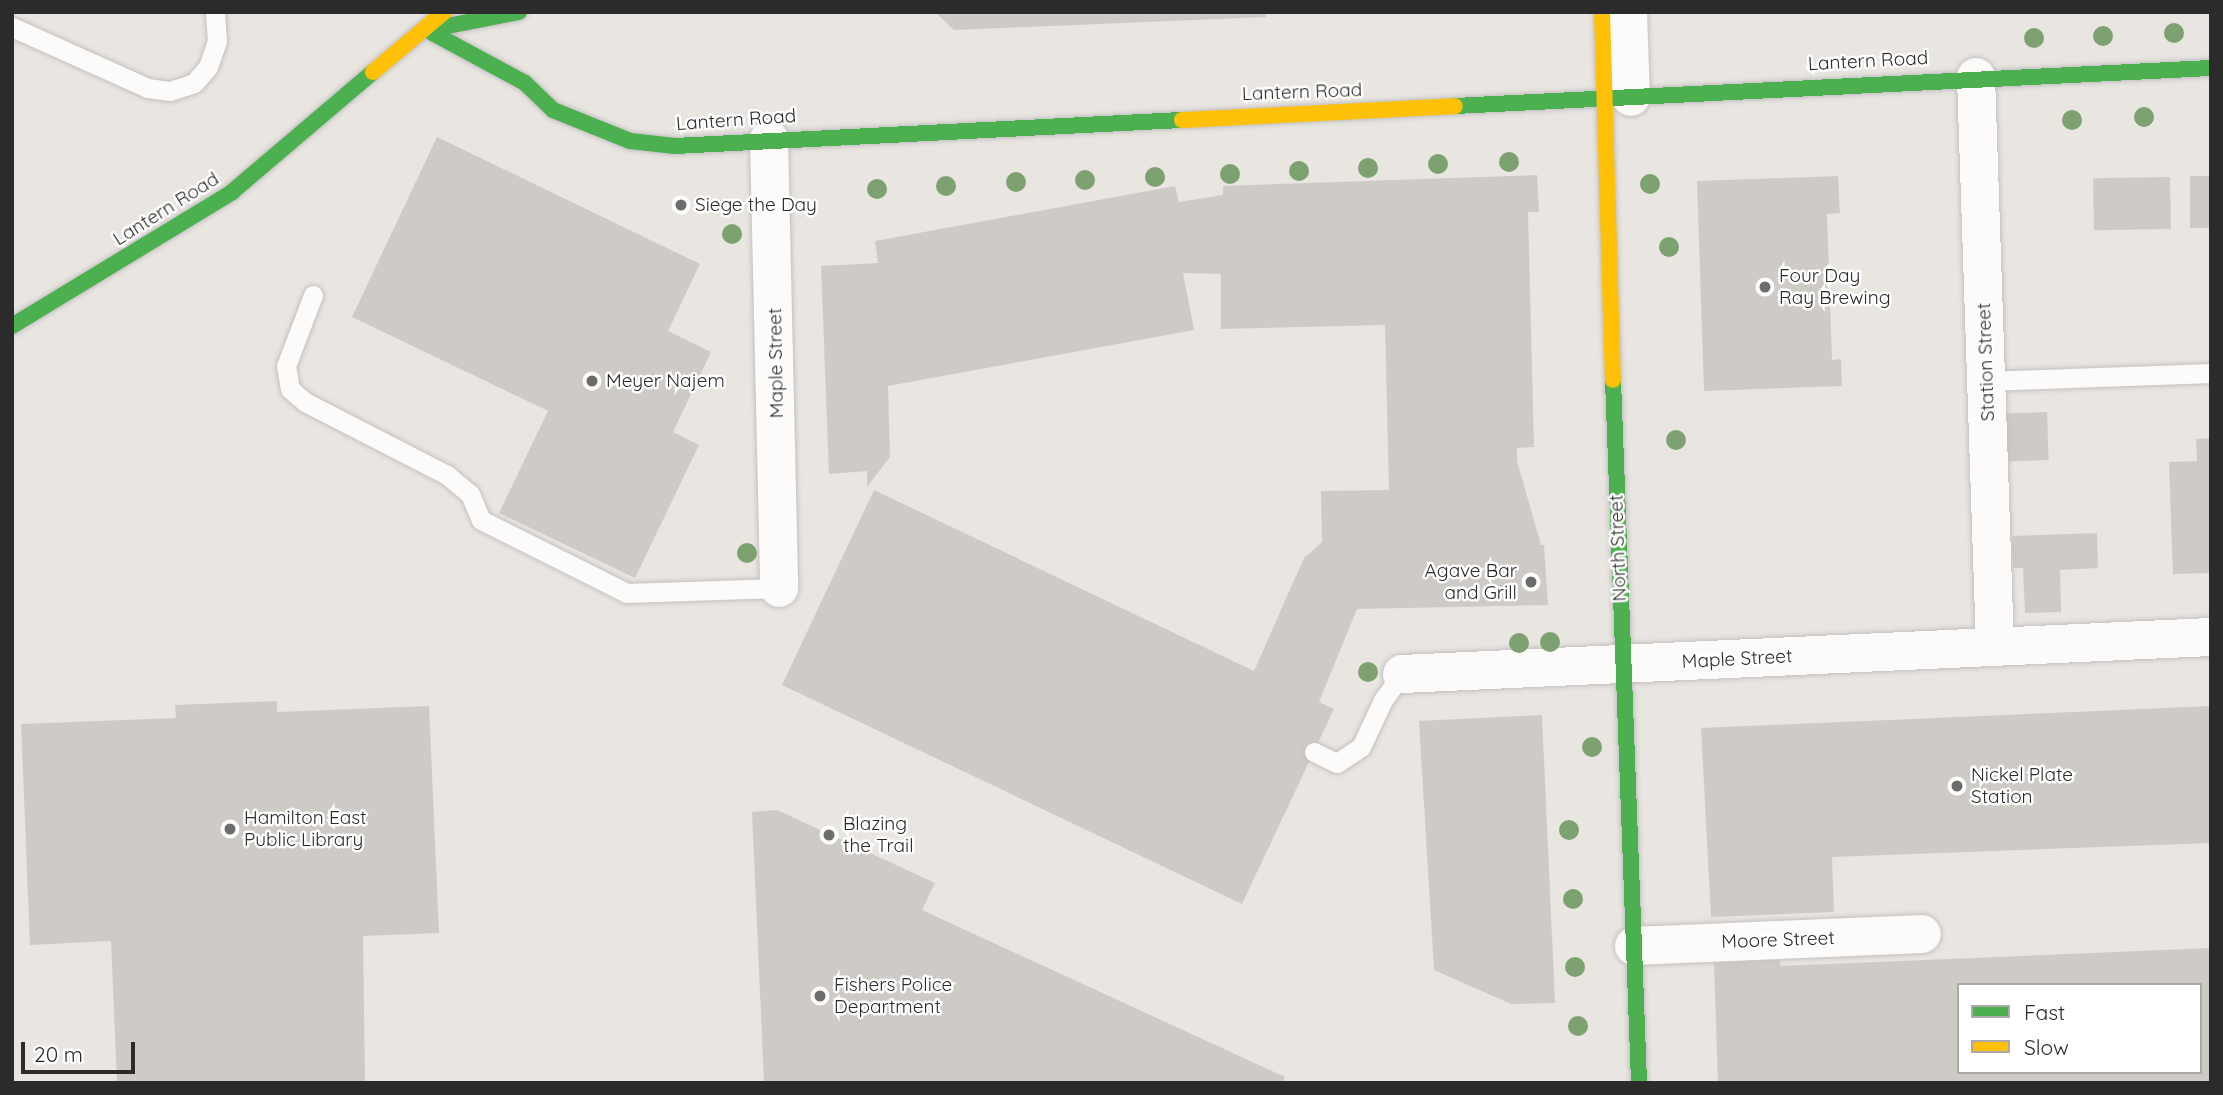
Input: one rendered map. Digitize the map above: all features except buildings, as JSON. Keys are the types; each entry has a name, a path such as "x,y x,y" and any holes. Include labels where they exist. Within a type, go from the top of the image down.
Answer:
{"street":[{"path":"428,18 519,12"},
{"name":"North Street","path":"1602,12 1618,98"},
{"name":"North Street","path":"1628,12 1618,98 1621,664 1639,1083"},
{"name":"Lantern Road","path":"12,326 232,192 428,18 526,83 553,110 597,131 667,145 1618,98 1976,77 2211,68"},
{"name":"Station Street","path":"1976,77 1995,647"},
{"name":"Maple Street","path":"769,139 779,588"},
{"name":"Maple Street","path":"1402,674 2211,637"},
{"name":"Moore Street","path":"1634,946 1922,934"}],"lane":[{"path":"12,27 148,88 170,91 194,83 208,67 217,41 215,12"},
{"path":"313,295 286,366 290,389 305,402 447,475 470,494 481,520 627,593 779,588"},
{"path":"1987,381 2211,373"},
{"name":"Maple Street","path":"1314,752 1337,763 1362,747 1383,700 1402,674"}],"traffic: fast":[{"path":"427,30 519,12"},
{"path":"427,30 525,83 553,110 630,141 675,146 1182,120"},
{"path":"1455,106 2211,68"},
{"path":"12,326 232,192 373,72"},
{"path":"1613,380 1639,1083"}],"traffic: slow":[{"path":"373,72 444,12"},
{"path":"1602,12 1613,380"},
{"path":"1182,120 1455,106"}],"place":[{"name":"Siege the Day","path":"681,205"},
{"name":"Four Day Ray Brewing","path":"1765,287"},
{"name":"Meyer Najem","path":"592,381"},
{"name":"Agave Bar and Grill","path":"1531,582"},
{"name":"Nickel Plate Station","path":"1957,786"},
{"name":"Hamilton East Public Library","path":"230,829"},
{"name":"Blazing the Trail","path":"829,835"},
{"name":"Fishers Police Department","path":"820,996"}]}
